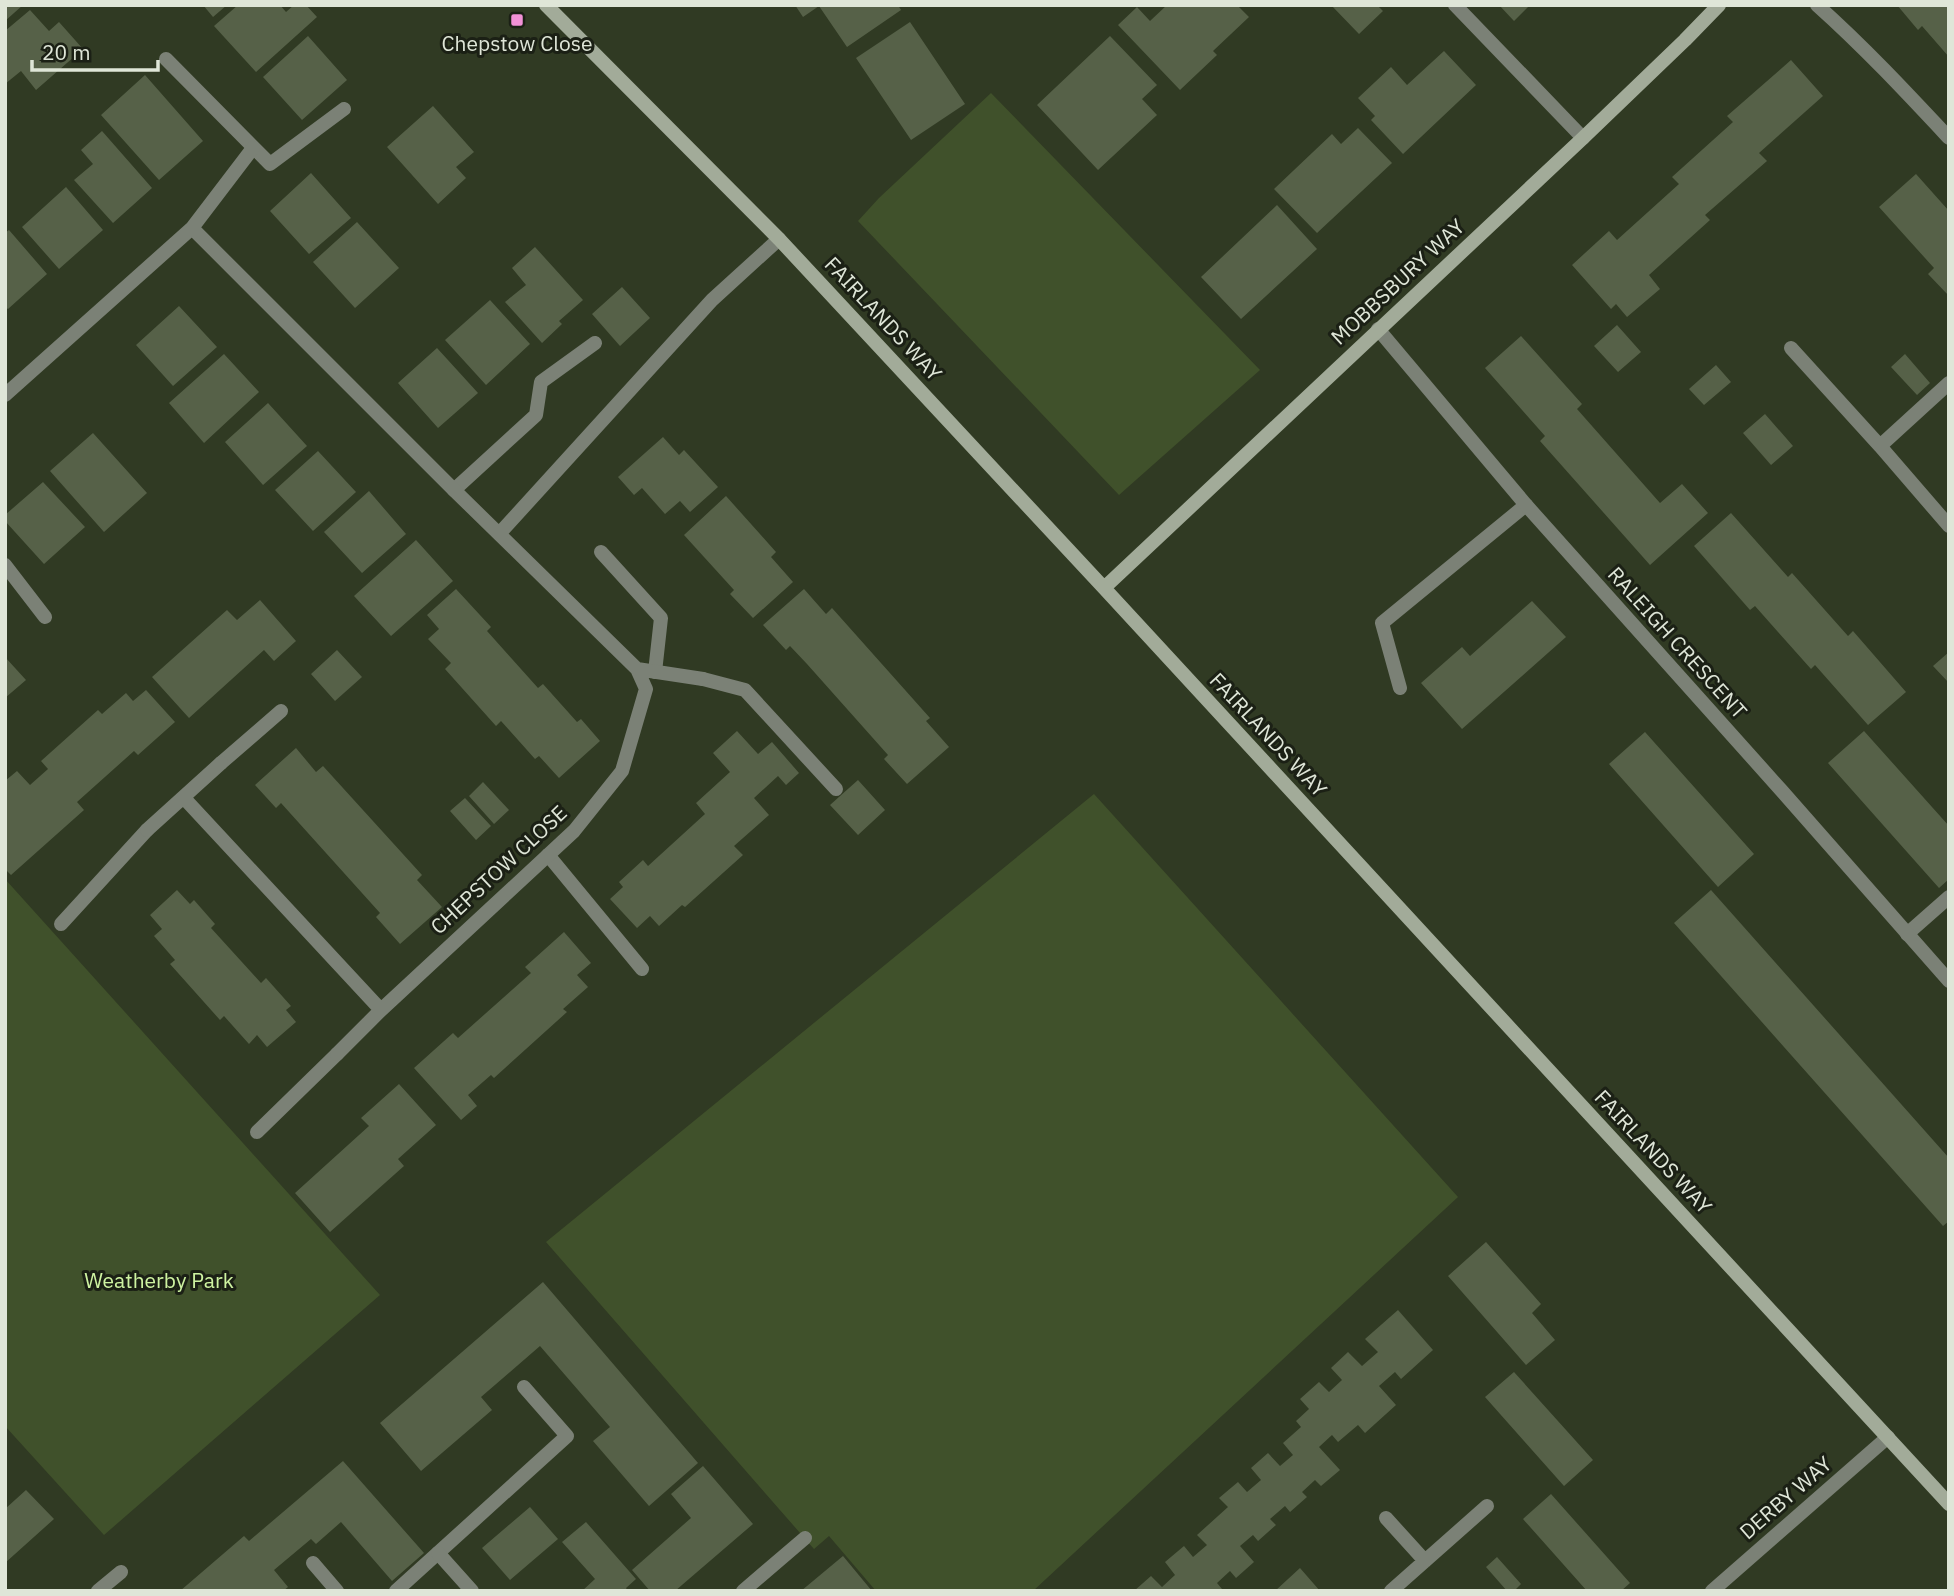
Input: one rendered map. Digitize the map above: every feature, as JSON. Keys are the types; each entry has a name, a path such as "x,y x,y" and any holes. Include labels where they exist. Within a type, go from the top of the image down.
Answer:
{"main road":[{"name":"FAIRLANDS WAY","path":"546,5 779,239 1949,1504"},
{"name":"MOBBSBURY WAY","path":"1104,588 1583,138 1719,5"}],"street":[{"path":"1455,5 1583,138"},
{"path":"1816,5 1891,75 1949,138"},
{"path":"166,59 270,164 344,109"},
{"path":"5,395 192,228 253,148"},
{"path":"192,228 637,669 703,679 745,690 835,789"},
{"path":"499,534 712,300 779,239"},
{"name":"RALEIGH CRESCENT","path":"1378,329 1526,505 1949,981"},
{"path":"454,490 536,415 541,382 595,343"},
{"path":"1791,348 1949,526"},
{"path":"1880,446 1949,383"},
{"path":"1400,688 1382,622 1526,505"},
{"path":"601,552 661,618 656,672"},
{"path":"5,565 45,617"},
{"name":"CHEPSTOW CLOSE","path":"257,1132 380,1010 574,831 622,771 646,689 637,669"},
{"path":"61,924 147,830 281,711"},
{"path":"184,798 380,1010"},
{"path":"548,855 642,969"},
{"path":"1907,934 1949,897"},
{"path":"396,1591 567,1436 524,1387"},
{"name":"DERBY WAY","path":"1712,1591 1888,1437"},
{"path":"1391,1591 1487,1506"},
{"path":"1386,1518 1425,1561"},
{"path":"743,1591 804,1538"},
{"path":"438,1553 472,1591"},
{"path":"313,1563 337,1591"},
{"path":"98,1591 121,1572"}],"green space":[{"path":"991,93 1260,370 1119,495 858,221"},
{"path":"1094,794 1458,1197 1033,1591 876,1591 829,1536 814,1549 546,1242"},
{"name":"Weatherby Park","path":"5,879 380,1295 104,1535 5,1426"}],"building":[{"path":"5,5 23,5 5,21"},
{"path":"203,5 227,5 213,17"},
{"path":"238,5 280,5 286,12 294,5 306,5 317,17 256,72 214,26"},
{"path":"795,5 898,5 901,10 847,47 819,6 803,17"},
{"path":"1167,5 1237,5 1249,17 1213,51 1217,55 1180,90 1118,25 1137,7 1150,21"},
{"path":"1331,5 1377,5 1383,11 1359,34"},
{"path":"1499,5 1530,5 1514,21"},
{"path":"1897,5 1949,5 1949,57 1922,26 1918,30"},
{"path":"30,10 49,31 59,22 83,49 36,90 21,71 5,84 5,31"},
{"path":"910,22 965,104 911,140 856,58"},
{"path":"308,36 347,80 302,120 263,77"},
{"path":"1110,36 1157,85 1142,99 1157,115 1098,170 1037,105"},
{"path":"1444,51 1476,85 1403,154 1371,120 1375,116 1358,98 1391,67 1407,85"},
{"path":"1791,60 1823,96 1759,153 1767,161 1705,215 1710,220 1649,275 1660,289 1627,317 1616,304 1611,309 1572,265 1609,231 1617,240 1679,184 1672,177 1733,122 1727,116"},
{"path":"145,75 203,141 159,180 101,115"},
{"path":"433,106 474,152 456,167 466,178 438,204 387,147"},
{"path":"1358,128 1392,163 1317,233 1274,189 1332,134 1341,144"},
{"path":"102,131 152,188 113,223 74,180 93,164 81,150"},
{"path":"311,173 351,218 309,254 270,211"},
{"path":"1916,174 1949,211 1949,296 1928,274 1934,268 1879,207"},
{"path":"66,187 103,230 59,269 22,227"},
{"path":"1277,205 1317,249 1241,319 1201,277"},
{"path":"357,222 399,268 355,308 313,262"},
{"path":"9,230 47,274 8,309 5,307 5,233"},
{"path":"535,247 583,300 559,321 562,324 542,343 505,302 526,285 512,268"},
{"path":"622,287 650,318 620,346 592,314"},
{"path":"490,300 530,344 486,385 445,340"},
{"path":"179,306 217,347 173,386 136,345"},
{"path":"1617,325 1641,352 1618,372 1594,346"},
{"path":"1521,336 1582,404 1577,409 1660,503 1682,484 1708,513 1650,565 1540,441 1545,436 1485,368"},
{"path":"437,348 478,393 438,428 398,383"},
{"path":"224,354 259,392 204,443 169,403"},
{"path":"1905,354 1930,383 1917,395 1891,367"},
{"path":"1716,365 1731,382 1704,405 1689,389"},
{"path":"268,403 307,446 263,485 225,442"},
{"path":"1765,414 1793,446 1771,465 1743,433"},
{"path":"93,433 147,493 104,532 50,471"},
{"path":"663,437 679,455 684,450 718,487 690,512 680,501 665,514 642,488 634,495 618,477"},
{"path":"318,451 356,492 313,531 275,490"},
{"path":"43,482 85,527 44,564 5,521 5,515"},
{"path":"369,491 406,534 362,573 324,532"},
{"path":"726,496 776,552 771,557 793,582 753,618 730,594 734,590 684,535"},
{"path":"1731,513 1788,577 1792,573 1848,636 1853,631 1906,692 1868,725 1815,665 1811,669 1755,606 1750,610 1694,546"},
{"path":"416,540 453,581 391,636 354,596"},
{"path":"456,589 491,627 487,631 538,688 543,684 577,722 581,719 600,741 559,778 539,756 535,759 501,721 496,726 445,669 451,663 428,639 439,629 427,615"},
{"path":"804,589 826,614 832,608 930,718 926,721 949,747 907,784 884,759 888,755 807,664 790,646 786,650 763,625"},
{"path":"260,600 296,641 274,661 264,650 189,718 152,677 227,610 237,620"},
{"path":"1532,601 1566,637 1462,729 1421,683 1462,647 1470,656"},
{"path":"337,650 362,677 335,701 311,674"},
{"path":"1949,652 1949,683 1933,666"},
{"path":"5,657 26,680 5,698"},
{"path":"146,690 175,722 138,755 134,751 77,802 84,810 11,875 5,869 5,781 17,771 30,785 48,769 41,761 98,710 102,714 126,693 133,701"},
{"path":"737,731 758,754 772,742 799,773 786,785 778,776 754,798 769,815 734,846 743,855 685,907 682,905 659,926 650,916 637,928 610,899 623,887 619,882 643,860 648,866 705,814 696,803 730,772 713,753"},
{"path":"1864,731 1949,826 1949,879 1939,888 1828,763"},
{"path":"1645,732 1754,854 1718,887 1609,764"},
{"path":"296,748 316,772 323,766 422,875 417,880 442,907 400,944 376,917 380,913 281,803 276,808 255,785"},
{"path":"858,780 885,810 858,835 830,805"},
{"path":"483,782 509,810 494,824 469,796"},
{"path":"465,798 491,826 476,840 450,811"},
{"path":"177,890 190,904 194,900 215,924 211,928 261,983 266,978 291,1006 286,1010 296,1022 267,1047 257,1035 249,1044 224,1016 220,1020 170,964 175,960 154,936 162,929 150,915"},
{"path":"1711,890 1949,1158 1949,1221 1943,1226 1674,923"},
{"path":"564,932 591,963 577,975 588,987 563,1009 567,1012 494,1078 491,1075 468,1095 477,1106 461,1120 414,1068 453,1033 458,1038 531,973 525,967"},
{"path":"399,1084 436,1125 398,1159 404,1166 330,1232 295,1193 369,1126 361,1118"},
{"path":"1486,1242 1541,1304 1532,1313 1555,1340 1526,1365 1448,1276"},
{"path":"543,1282 698,1463 649,1506 593,1441 610,1427 540,1346 481,1397 492,1410 421,1471 380,1423"},
{"path":"1398,1310 1433,1350 1401,1379 1395,1372 1379,1386 1396,1405 1365,1433 1358,1425 1338,1442 1332,1435 1319,1447 1340,1470 1321,1486 1315,1480 1302,1492 1307,1497 1290,1512 1285,1506 1270,1519 1276,1525 1258,1541 1253,1535 1240,1546 1254,1562 1236,1578 1230,1571 1217,1583 1221,1591 1134,1591 1151,1576 1162,1587 1175,1575 1165,1562 1184,1546 1193,1557 1207,1545 1197,1535 1228,1507 1219,1498 1238,1482 1247,1492 1261,1480 1251,1468 1268,1453 1280,1466 1293,1455 1283,1443 1301,1427 1296,1421 1309,1409 1300,1399 1319,1382 1329,1392 1342,1380 1331,1368 1348,1352 1362,1366 1378,1352 1365,1339"},
{"path":"1514,1372 1593,1460 1564,1486 1485,1397"},
{"path":"343,1461 424,1553 392,1581 341,1522 316,1544 311,1539 274,1570 288,1587 283,1591 180,1591 244,1536 249,1541"},
{"path":"703,1466 753,1524 675,1591 650,1591 632,1570 691,1518 671,1494"},
{"path":"26,1490 54,1519 5,1563 5,1509"},
{"path":"1551,1494 1630,1583 1621,1591 1587,1591 1523,1519"},
{"path":"530,1507 558,1539 510,1580 482,1548"},
{"path":"586,1522 636,1579 626,1588 628,1591 582,1591 595,1579 562,1542"},
{"path":"843,1556 872,1591 801,1591"},
{"path":"1497,1557 1521,1584 1514,1591 1507,1591 1486,1567"},
{"path":"1300,1568 1320,1591 1275,1591"}],"place":[{"name":"Chepstow Close","path":"517,20"}]}
